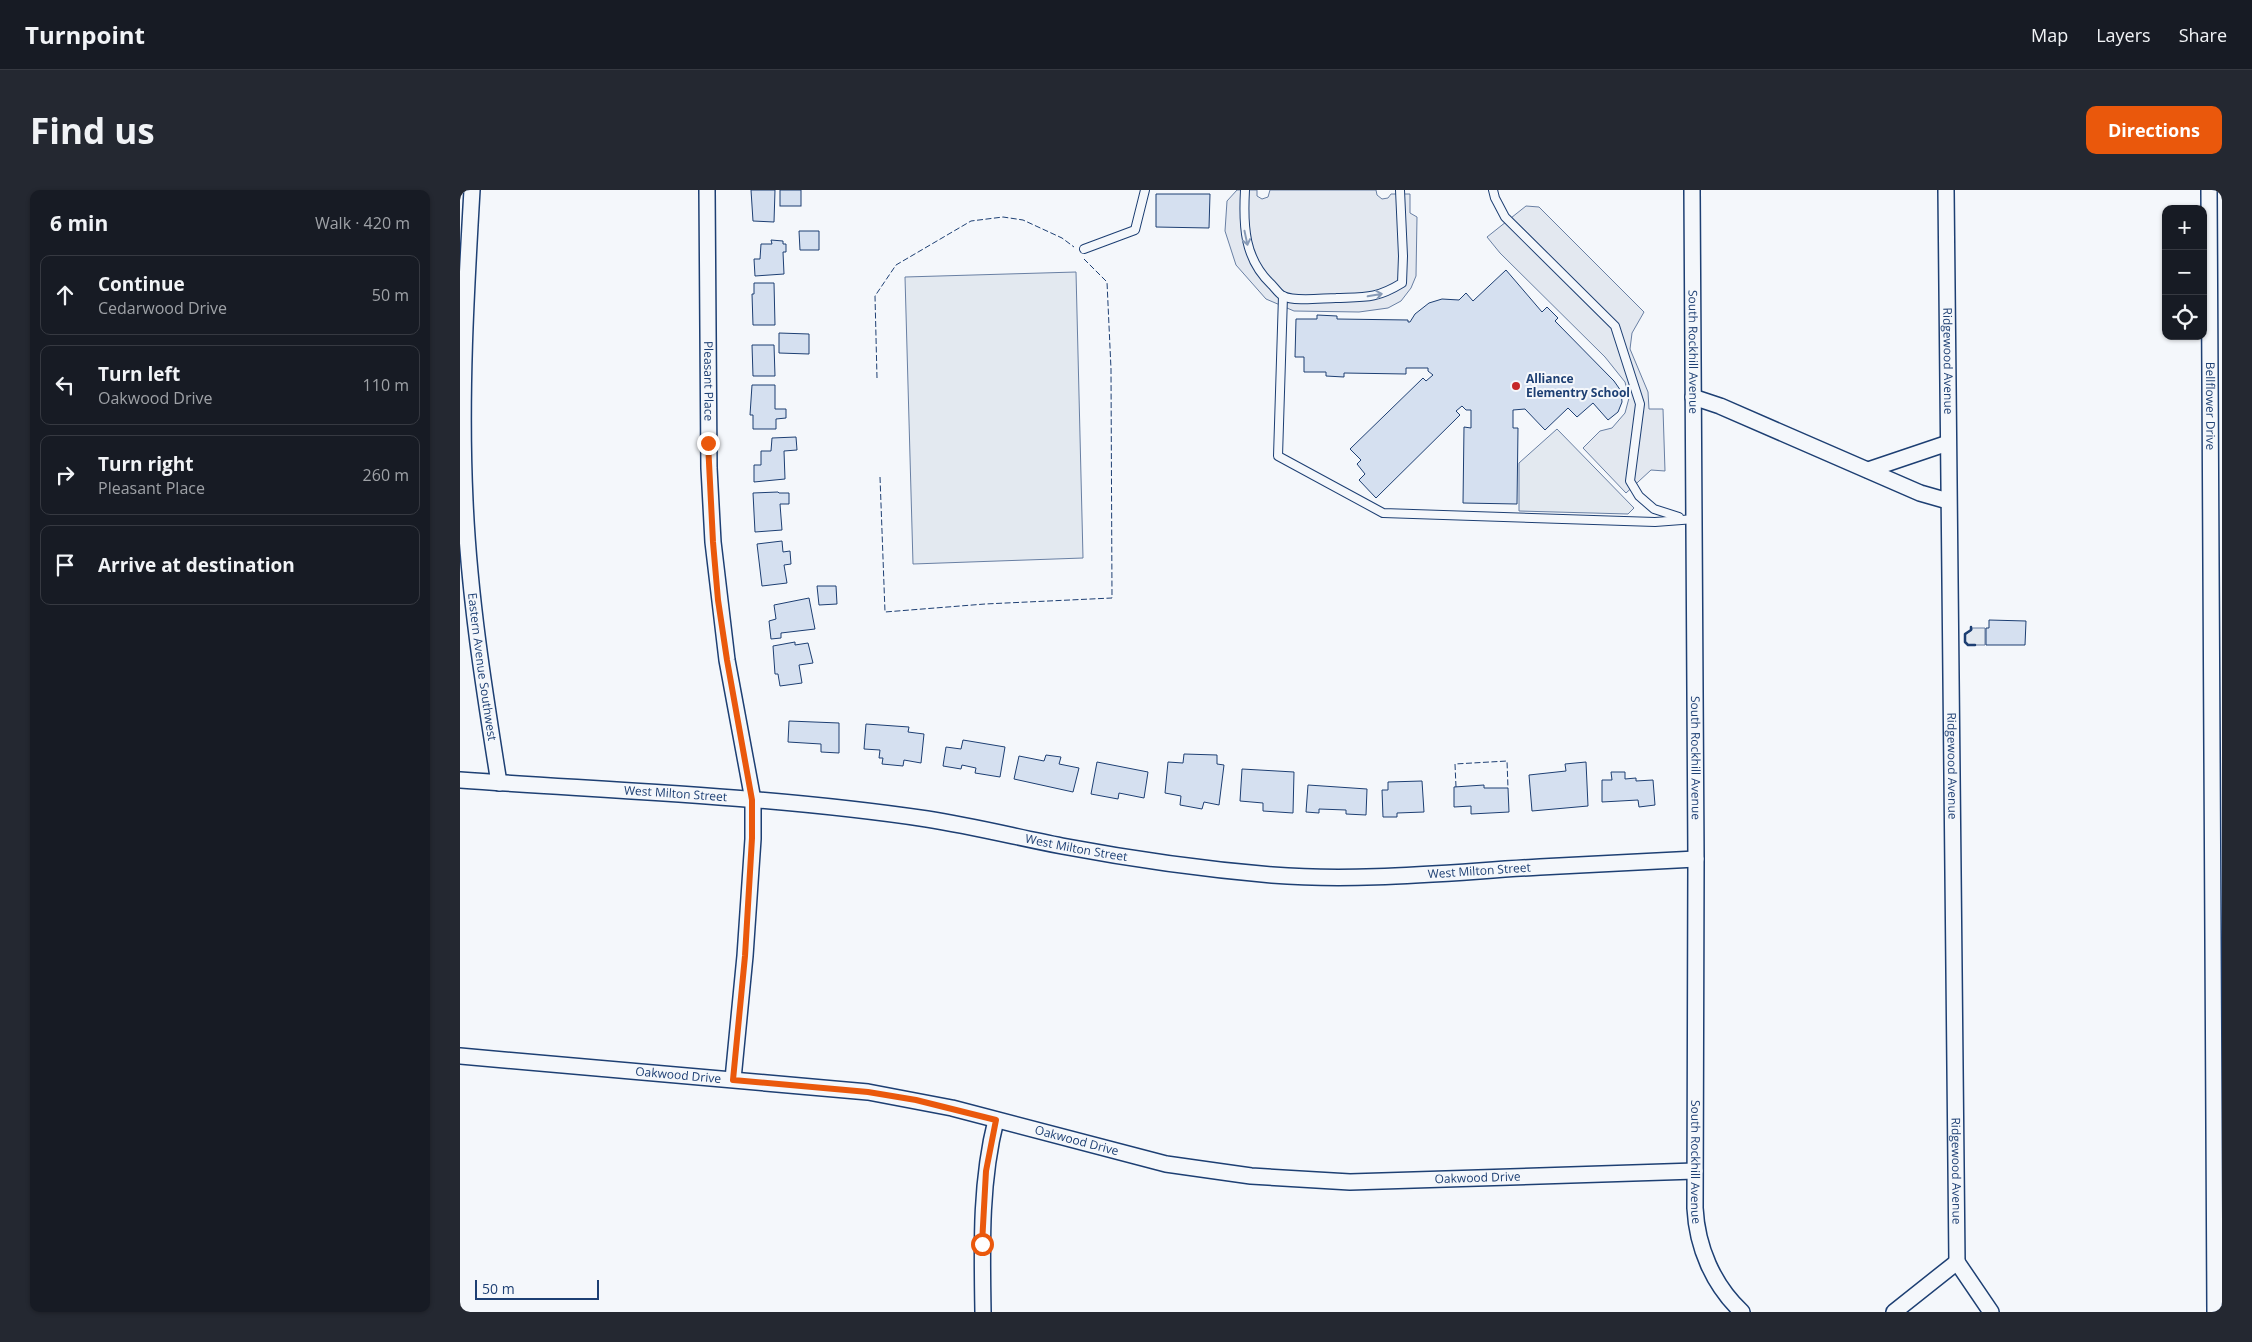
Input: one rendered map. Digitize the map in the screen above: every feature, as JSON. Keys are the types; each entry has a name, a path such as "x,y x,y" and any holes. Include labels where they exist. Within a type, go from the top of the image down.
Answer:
{"street":[{"name":"Eastern Avenue Southwest","path":"472,190 464,336 464,500 475,621 499,783"},
{"name":"Pleasant Place","path":"708,190 709,468 713,542 727,660 752,800 752,838 745,956 733,1080"},
{"name":"South Rockhill Avenue","path":"1692,190 1695,518 1695,1208 1700,1242 1724,1293 1742,1312"},
{"name":"Ridgewood Avenue","path":"1946,190 1957,1262"},
{"name":"Bellflower Drive","path":"2209,190 2215,1312"},
{"path":"1693,397 1720,406 1920,492 1948,501"},
{"path":"1868,470 1948,443"},
{"name":"West Milton Street","path":"460,780 752,800 929,819 1158,863 1274,875 1372,877 1427,875 1696,859"},
{"name":"Oakwood Drive","path":"460,1056 868,1092 916,1100 1166,1164 1252,1176 1350,1182 1695,1171"},
{"path":"983,1312 982,1207 986,1171 996,1120"},
{"path":"1894,1312 1957,1262 1991,1312"}],"lane":[{"path":"1084,249 1135,230 1145,190"},
{"path":"1245,190 1245,237 1252,257 1267,280 1283,296 1301,298 1370,297 1385,293 1402,283 1403,256 1400,190"},
{"path":"1493,190 1505,217 1615,326 1640,404 1630,481 1639,496 1654,509 1673,516 1695,518"},
{"path":"1283,296 1278,456 1383,513 1655,522 1695,518"}],"shaded area":[{"path":"1237,190 1257,190 1257,196 1262,199 1268,197 1270,190 1376,190 1377,195 1382,199 1388,198 1391,194 1410,194 1410,213 1417,217 1416,276 1411,288 1401,301 1388,308 1359,312 1294,311 1266,299 1236,265 1225,231 1227,201"},
{"path":"1526,206 1539,207 1644,312 1632,333 1630,349 1648,392 1649,409 1663,409 1665,471 1651,470 1626,493 1583,448 1600,431 1612,428 1625,413 1629,398 1625,382 1605,357 1500,253 1487,237"},
{"path":"1076,272 1083,558 913,564 905,277"},
{"path":"1557,429 1634,508 1628,514 1519,511 1519,463"},
{"path":"1972,628 1985,628 1985,645 1968,645 1965,642 1965,635"}],"building":[{"path":"751,190 775,190 774,222 753,221"},
{"path":"780,190 801,190 801,206 780,206"},
{"path":"1156,194 1210,194 1209,228 1156,227"},
{"path":"799,231 819,231 819,250 800,250"},
{"path":"771,240 783,241 783,244 786,244 786,252 783,252 784,274 755,276 754,259 760,259 761,244 772,244"},
{"name":"Alliance Elementry School","path":"1506,270 1542,312 1547,307 1558,318 1555,321 1614,381 1621,391 1622,402 1618,412 1608,420 1593,403 1577,417 1568,408 1545,430 1525,409 1513,410 1513,428 1518,428 1517,504 1463,503 1464,427 1471,428 1471,410 1466,410 1462,406 1456,411 1460,415 1376,498 1359,480 1365,474 1357,464 1361,460 1350,449 1423,378 1426,381 1433,375 1428,371 1428,368 1406,368 1406,374 1344,373 1344,377 1326,376 1326,372 1304,372 1304,357 1295,357 1296,319 1317,319 1317,315 1337,316 1337,319 1408,320 1410,322 1415,314 1429,303 1442,299 1459,300 1466,293 1473,301"},
{"path":"754,283 774,283 775,325 753,325 752,294 754,294"},
{"path":"779,333 809,334 809,354 779,353"},
{"path":"752,345 774,345 775,376 753,376"},
{"path":"752,385 775,385 775,409 786,409 786,418 776,419 776,429 753,429 753,415 750,415"},
{"path":"796,437 797,450 784,451 785,479 754,482 754,465 761,465 761,451 771,451 772,438"},
{"path":"753,493 789,493 789,504 780,504 782,530 755,532"},
{"path":"782,541 783,552 790,551 791,564 784,565 787,583 762,586 757,544"},
{"path":"817,586 836,586 837,604 819,605"},
{"path":"809,598 815,629 781,633 781,638 771,639 769,621 776,619 774,605"},
{"path":"1989,620 2026,621 2025,645 1986,645 1986,628 1989,628"},
{"path":"795,642 795,645 808,643 813,663 799,665 802,683 780,686 778,674 775,674 773,646"},
{"path":"789,721 839,723 839,753 821,752 821,744 788,742"},
{"path":"866,724 909,727 908,732 924,734 921,763 904,760 903,766 882,764 883,758 879,758 880,750 864,749"},
{"path":"963,740 1005,747 1000,777 975,773 976,768 962,765 961,769 943,766 946,747 961,749"},
{"path":"1184,754 1217,755 1217,764 1224,765 1219,805 1204,802 1202,809 1180,805 1181,796 1165,793 1168,762 1183,763"},
{"path":"1046,755 1061,757 1059,764 1079,768 1073,792 1014,779 1019,756 1044,761"},
{"path":"1097,762 1148,772 1144,798 1119,793 1118,799 1091,794"},
{"path":"1586,762 1588,806 1532,811 1529,775 1566,771 1565,764"},
{"path":"1242,769 1294,772 1293,813 1263,811 1263,803 1240,801"},
{"path":"1611,772 1625,772 1625,779 1636,778 1636,781 1653,780 1655,805 1639,807 1638,800 1602,802 1602,780 1612,780"},
{"path":"1422,781 1424,812 1397,813 1397,817 1383,817 1382,790 1388,790 1388,782"},
{"path":"1308,785 1367,789 1366,815 1346,814 1346,810 1319,809 1319,813 1306,812"},
{"path":"1484,785 1484,788 1508,788 1509,812 1471,814 1471,806 1454,807 1454,787"}],"fence":[{"path":"877,378 875,296 896,265 971,221 1003,217 1023,220 1062,238 1074,247"},
{"path":"880,477 885,612 985,604 1112,598 1111,369 1107,282 1084,259"},
{"path":"1456,787 1455,764 1507,761 1508,788"}],"wall":[{"path":"1971,627 1971,630 1965,634 1965,642 1968,645 1975,645"}],"place":[{"name":"Alliance Elementry School","path":"1516,386"}],"route":[{"path":"708,443 718,600 752,800 752,838 745,956 733,1080 868,1092 916,1100 996,1120 986,1171 982,1207 982,1244"}]}
